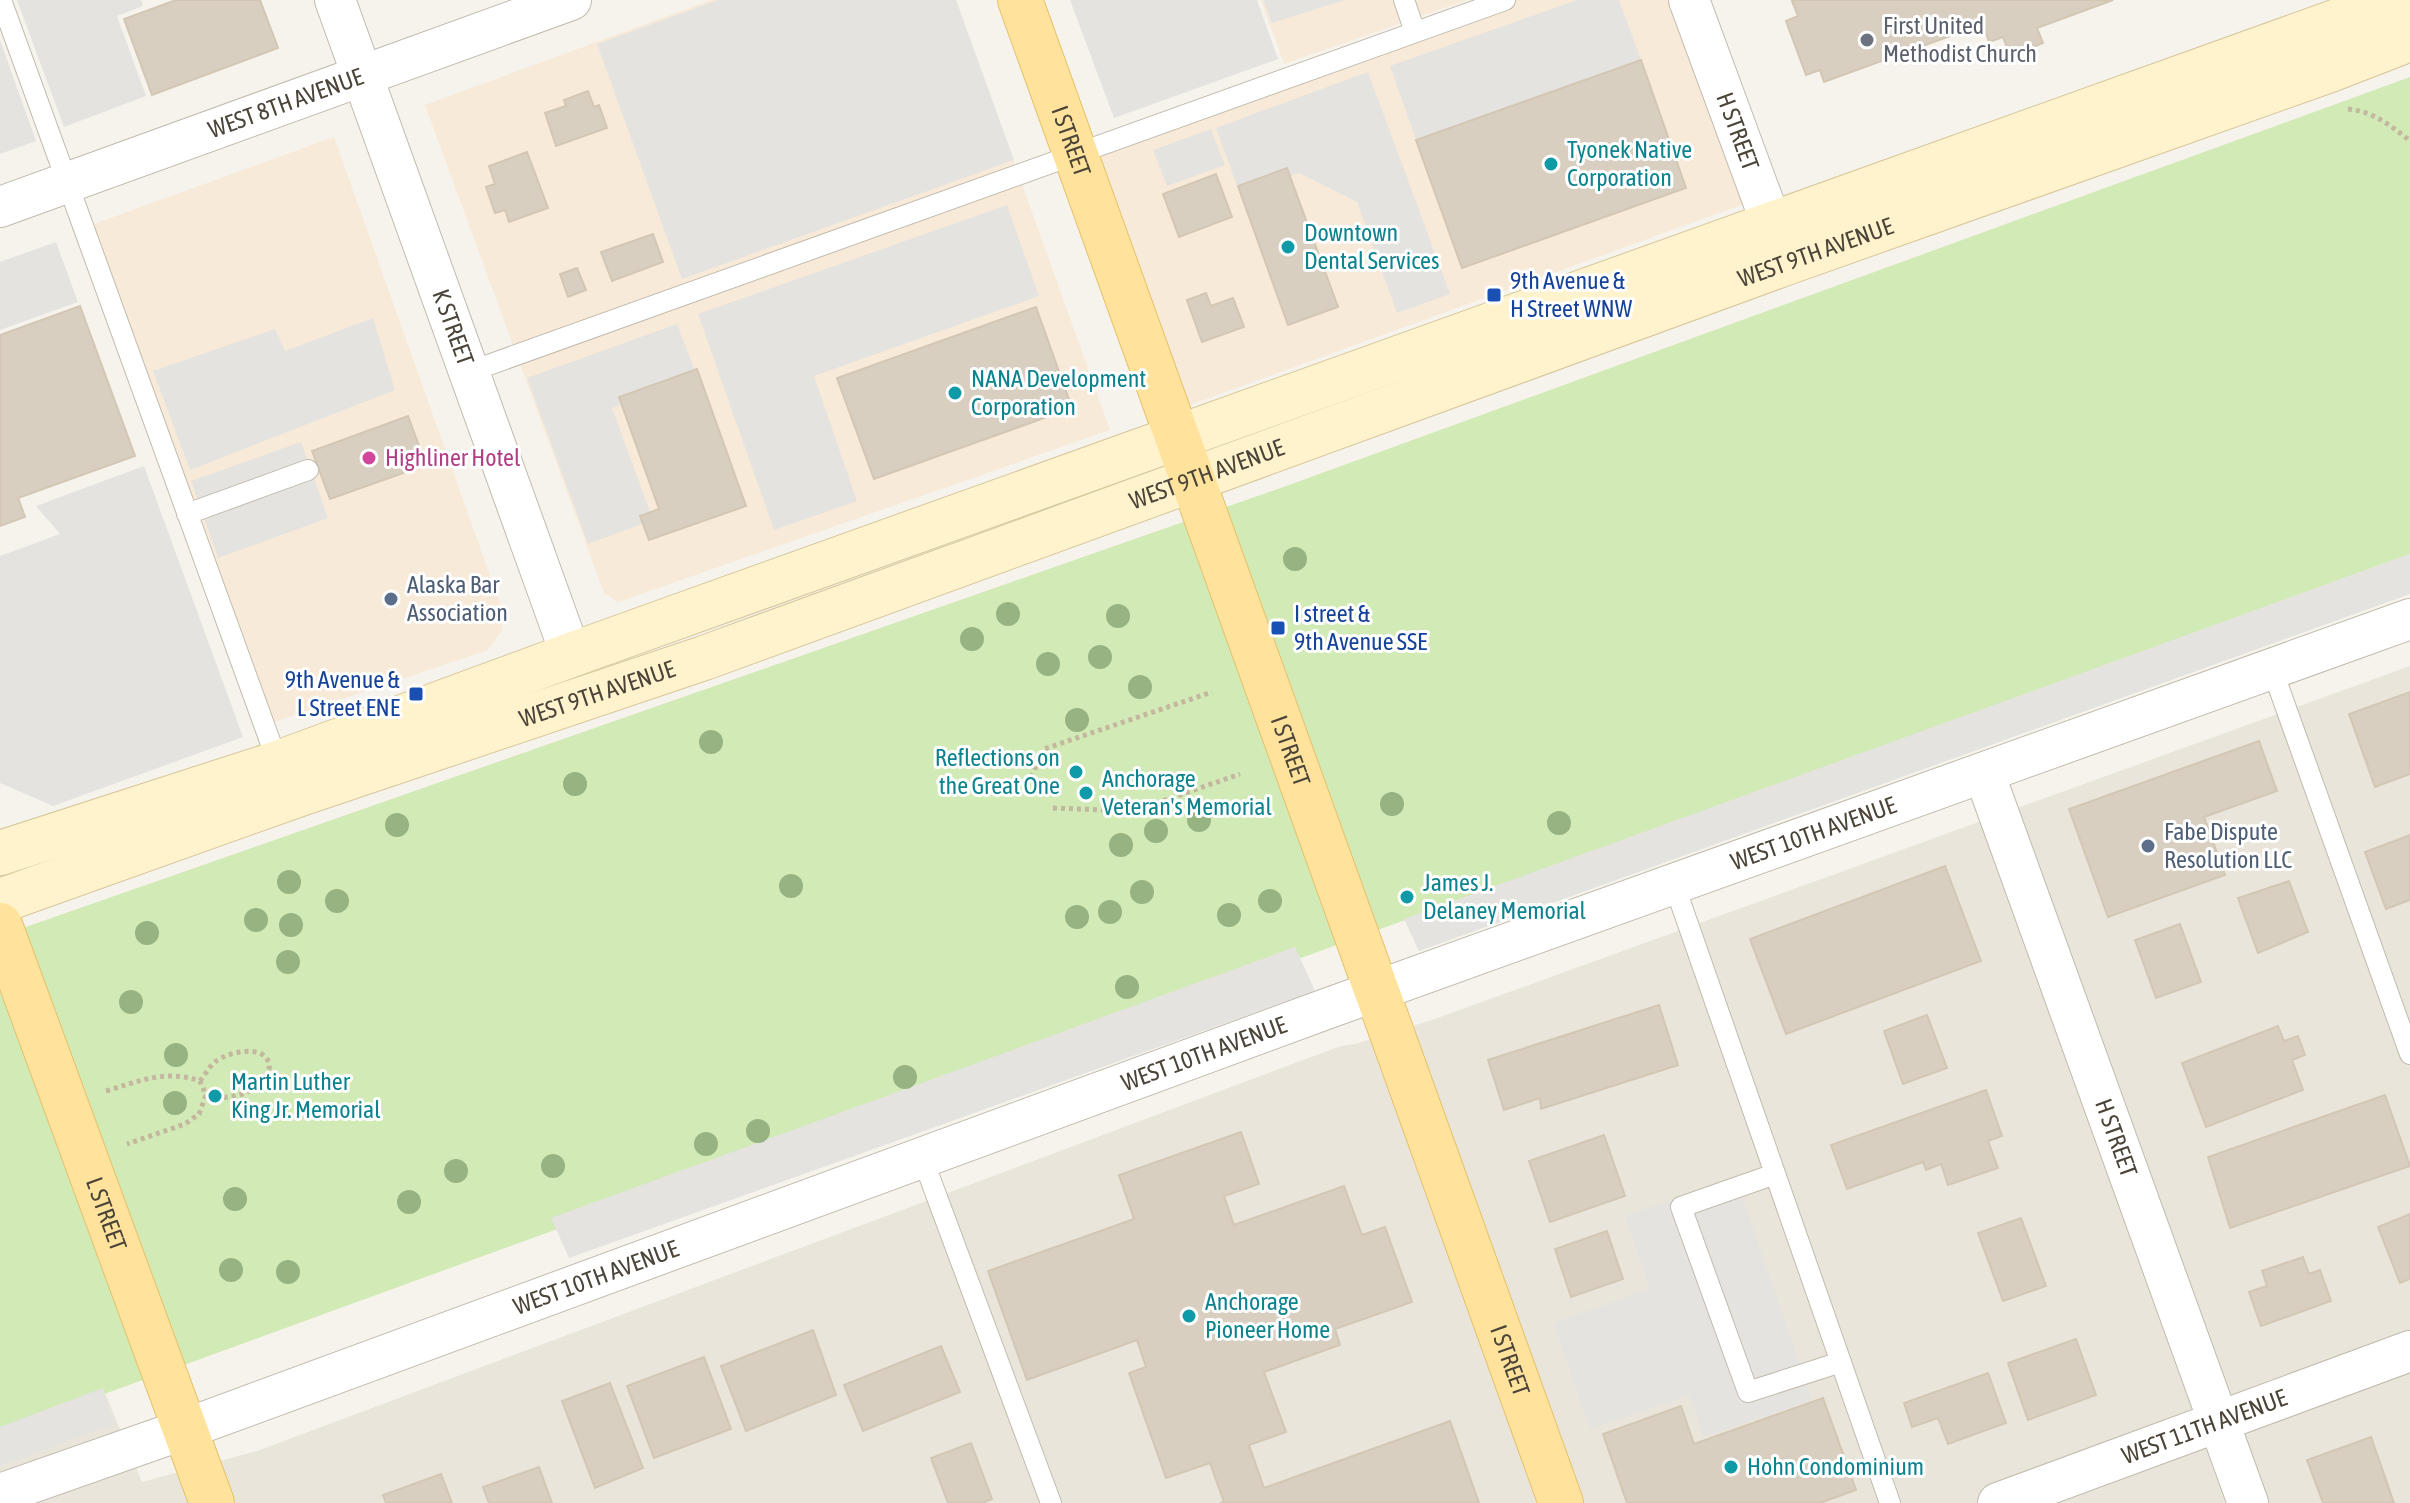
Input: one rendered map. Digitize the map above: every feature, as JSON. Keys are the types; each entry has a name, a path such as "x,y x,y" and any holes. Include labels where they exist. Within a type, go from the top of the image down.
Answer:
{"main road":[{"name":"I STREET","path":"1020,0 1561,1503"},
{"name":"L STREET","path":"0,925 212,1503"}],"street":[{"name":"K STREET","path":"335,0 571,655"},
{"name":"WEST 8TH AVENUE","path":"0,207 571,0"},
{"name":"H STREET","path":"1689,0 1779,244"},
{"name":"WEST 9TH AVENUE","path":"0,853 278,763 1179,438 2330,70 2385,19"},
{"name":"WEST 9TH AVENUE","path":"0,901 300,794 704,658 1114,506 1194,480 1779,244"},
{"name":"WEST 10TH AVENUE","path":"0,1494 185,1429 1377,990 2410,619"},
{"name":"H STREET","path":"1984,773 2248,1503"},
{"name":"WEST 11TH AVENUE","path":"1998,1503 2410,1351"}],"lane":[{"path":"1,0 278,763"},
{"path":"1404,0 1415,32"},
{"path":"469,372 1505,0"},
{"path":"187,514 308,470"},
{"path":"2272,669 2410,1054"},
{"path":"1674,884 1890,1503"},
{"path":"922,1157 1051,1503"},
{"path":"1775,1174 1681,1207 1748,1392 1841,1362"}],"path":[{"path":"1031,777 1044,749 1212,692"},
{"path":"1053,808 1134,811 1240,774"},
{"path":"200,1081 214,1061 237,1052 258,1052 268,1060 270,1066 263,1081 244,1094 230,1098 206,1095"},
{"path":"106,1091 161,1075 183,1075 200,1081 206,1095 199,1114 185,1124 127,1144"}],"shaded area":[{"path":"17,0 141,0 143,6 117,16 146,96 64,127"},
{"path":"711,0 956,0 1110,430 618,602 604,593 425,105"},
{"path":"718,0 956,0 1014,160 682,279 597,44"},
{"path":"1070,0 1257,0 1278,59 1114,118"},
{"path":"1261,0 1467,0 1284,64"},
{"path":"1263,0 1345,0 1272,23"},
{"path":"1481,0 1668,0 1744,204 1184,407 1085,144"},
{"path":"1577,0 1619,0 1644,68 1419,148 1390,66"},
{"path":"0,40 36,141 0,154"},
{"path":"1368,72 1450,294 1397,313 1357,202 1299,173 1240,194 1216,128"},
{"path":"1211,129 1225,165 1167,186 1153,150"},
{"path":"334,137 503,612 502,630 488,650 271,723 94,224"},
{"path":"1007,205 1039,296 814,376 857,501 774,530 698,314"},
{"path":"56,242 78,302 0,330 0,262"},
{"path":"373,318 395,390 190,470 153,371 275,329 285,351"},
{"path":"677,324 697,376 612,408 653,520 588,544 527,378"},
{"path":"301,442 328,518 218,558 191,481"},
{"path":"144,466 243,737 53,806 0,783 0,556 60,534 36,506"},
{"path":"2410,554 2410,594 1419,951 1404,919"},
{"path":"2410,666 2410,1503 0,1503 0,1105 103,1388 142,1482 257,1451 1341,1046 1432,1020"},
{"path":"1295,947 1315,991 569,1258 551,1218"},
{"path":"1736,1178 1812,1400 1704,1437 1689,1395 1590,1429 1553,1323 1650,1289 1625,1216"},
{"path":"103,1388 114,1424 0,1466 0,1427"}],"green space":[{"path":"2410,77 2410,554 0,1432 0,936 1289,485"}],"building":[{"path":"176,0 260,0 278,48 152,95 124,19"},
{"name":"First United Methodist Church","path":"2113,0 2037,28 2043,43 2010,56 2003,37 1989,42 1983,24 1824,82 1820,70 1806,75 1786,21 1798,16 1792,1"},
{"name":"Tyonek Native Corporation","path":"1641,60 1686,188 1462,268 1416,140"},
{"path":"588,91 594,107 599,105 607,128 556,146 545,113 566,106 564,100"},
{"path":"527,152 548,208 509,222 505,210 495,213 486,187 495,184 489,166"},
{"name":"Downtown Dental Services","path":"1287,168 1338,307 1288,325 1238,186"},
{"path":"1216,174 1232,217 1179,237 1163,194"},
{"path":"653,234 663,262 612,281 601,252"},
{"path":"577,268 586,290 568,297 560,274"},
{"path":"1206,293 1211,306 1233,298 1244,327 1202,342 1187,300"},
{"path":"80,306 135,456 18,498 25,517 0,526 0,335"},
{"name":"NANA Development Corporation","path":"1036,307 1072,408 874,479 837,378"},
{"path":"697,369 746,506 649,540 640,516 659,509 619,397"},
{"name":"Highliner Hotel","path":"408,416 426,465 330,499 312,451"},
{"path":"2410,692 2410,774 2375,787 2349,714"},
{"name":"Fabe Dispute Resolution LLC","path":"2259,741 2277,791 2204,817 2225,875 2108,917 2069,809"},
{"path":"2410,835 2410,900 2386,909 2365,852"},
{"path":"1945,866 1981,961 1786,1034 1750,939"},
{"path":"2289,881 2308,932 2258,953 2238,898"},
{"path":"2180,924 2201,982 2156,998 2135,940"},
{"path":"1659,1005 1678,1065 1541,1109 1540,1098 1504,1110 1488,1060"},
{"path":"1927,1015 1947,1068 1903,1084 1884,1031"},
{"path":"2278,1026 2284,1041 2298,1036 2305,1055 2292,1060 2303,1090 2206,1127 2182,1063"},
{"path":"1986,1090 2002,1136 1988,1141 1998,1168 1948,1185 1941,1164 1926,1170 1923,1162 1847,1189 1831,1145"},
{"path":"2385,1095 2410,1166 2230,1228 2208,1157"},
{"name":"Anchorage Pioneer Home","path":"1241,1132 1259,1184 1224,1196 1234,1225 1344,1186 1362,1235 1385,1227 1412,1302 1335,1329 1340,1345 1264,1372 1286,1432 1249,1445 1264,1488 1450,1421 1479,1503 1220,1503 1224,1502 1210,1463 1166,1478 1129,1373 1146,1367 1137,1340 1027,1380 988,1271 1134,1219 1119,1175"},
{"path":"1604,1135 1625,1196 1550,1222 1529,1161"},
{"path":"2410,1214 2410,1279 2400,1283 2378,1227"},
{"path":"2021,1218 2046,1286 2003,1301 1978,1233"},
{"path":"1607,1231 1623,1279 1571,1297 1555,1249"},
{"path":"2303,1257 2309,1274 2320,1270 2331,1301 2261,1326 2249,1292 2267,1286 2262,1271"},
{"path":"813,1330 836,1395 746,1431 721,1366"},
{"path":"2076,1339 2096,1395 2028,1420 2008,1363"},
{"path":"941,1346 960,1392 863,1431 844,1385"},
{"path":"704,1357 731,1429 654,1458 627,1386"},
{"path":"1988,1373 2006,1423 1948,1444 1938,1418 1912,1427 1904,1403"},
{"path":"610,1383 643,1468 595,1488 562,1401"},
{"name":"Hohn Condominium","path":"1823,1398 1856,1490 1820,1503 1627,1503 1603,1434 1681,1406 1694,1444"},
{"path":"2371,1437 2394,1503 2323,1503 2307,1460"},
{"path":"971,1443 992,1499 982,1503 948,1503 931,1458"},
{"path":"539,1467 552,1503 489,1503 483,1487"},
{"path":"441,1474 452,1503 386,1503 383,1495"}],"place":[{"name":"First United Methodist Church","path":"1867,40"},
{"name":"Tyonek Native Corporation","path":"1551,164"},
{"name":"Downtown Dental Services","path":"1288,247"},
{"name":"9th Avenue & H Street WNW","path":"1494,295"},
{"name":"NANA Development Corporation","path":"955,393"},
{"name":"Highliner Hotel","path":"369,458"},
{"name":"Alaska Bar Association","path":"391,599"},
{"name":"I street & 9th Avenue SSE","path":"1278,628"},
{"name":"9th Avenue & L Street ENE","path":"416,694"},
{"name":"Reflections on the Great One","path":"1076,772"},
{"name":"Anchorage Veteran's Memorial","path":"1086,793"},
{"name":"Fabe Dispute Resolution LLC","path":"2148,846"},
{"name":"James J. Delaney Memorial","path":"1407,897"},
{"name":"Martin Luther King Jr. Memorial","path":"215,1096"},
{"name":"Anchorage Pioneer Home","path":"1189,1316"},
{"name":"Hohn Condominium","path":"1731,1467"}]}
